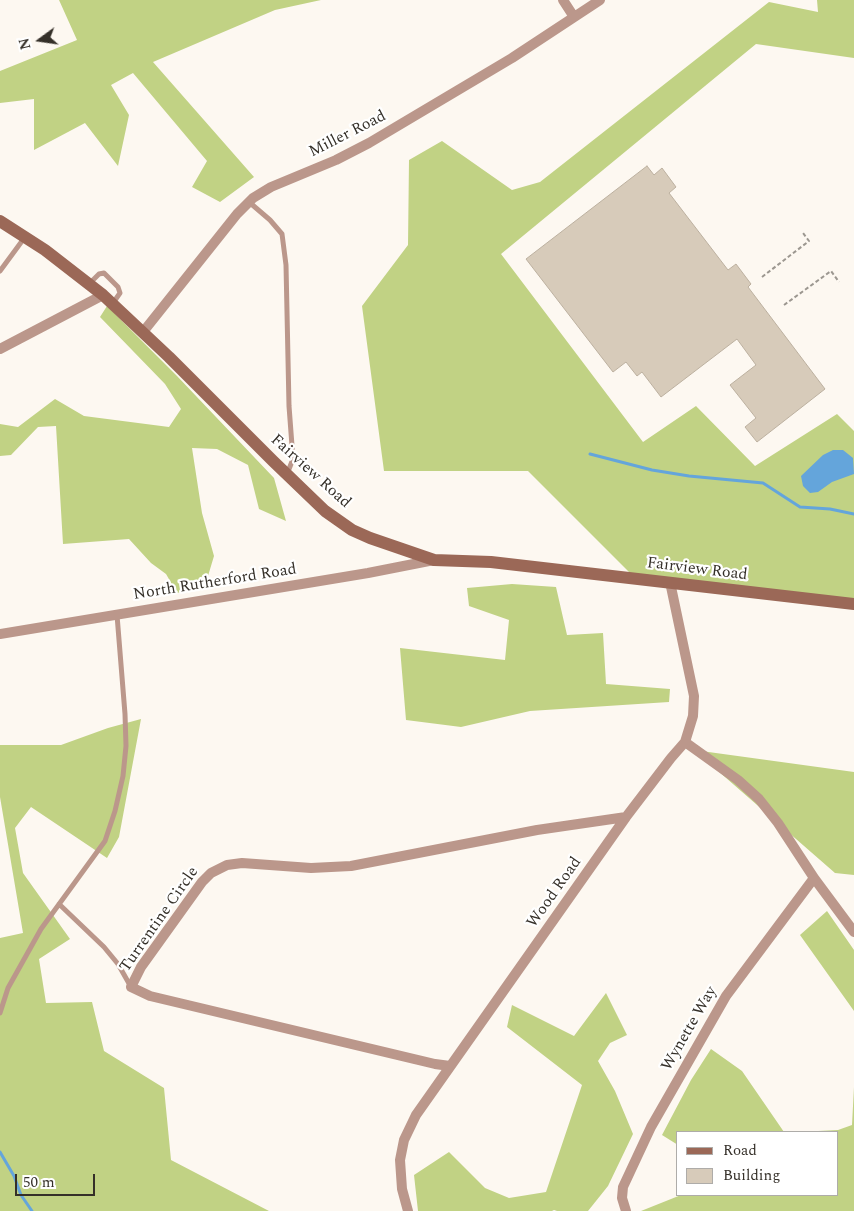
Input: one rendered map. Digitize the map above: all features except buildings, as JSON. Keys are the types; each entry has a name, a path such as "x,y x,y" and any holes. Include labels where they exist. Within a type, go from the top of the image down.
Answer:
{"street":[{"path":"563,0 574,17"},
{"name":"Miller Road","path":"143,332 237,214 249,202 271,187 336,160 369,143 512,58 600,0"},
{"name":"Fairview Road","path":"0,221 89,283 108,299 325,511 352,530 434,560 491,562 854,604"},
{"path":"0,349 108,299"},
{"name":"North Rutherford Road","path":"0,634 368,573 434,560"},
{"name":"Wood Road","path":"408,1211 402,1189 400,1169 404,1140 416,1115 626,817 685,742 693,716 694,696 670,582"},
{"path":"685,742 738,780 759,799 778,823 814,878 854,932"},
{"name":"Turrentine Circle","path":"450,1066 150,996 131,987 141,967 202,882 211,873 227,865 242,863 312,868 351,866 537,830 626,817"},
{"name":"Wynette Way","path":"626,1211 622,1198 623,1187 651,1127 726,996 814,878"}],"lane":[{"path":"249,202 270,220 282,234 286,265 289,398 293,459 287,475"},
{"path":"0,271 25,237"},
{"path":"0,1013 8,988 40,929 105,841 115,811 123,776 126,746 126,714 117,615"},
{"path":"60,904 104,947 118,964 131,987"}],"path":[{"path":"762,277 810,241 803,233"},
{"path":"784,306 831,271 839,282"}],"green space":[{"path":"59,0 321,0 275,10 153,62 254,177 220,202 192,187 207,161 133,73 111,85 129,115 118,166 85,123 34,150 34,99 0,103 0,71 77,40"},
{"path":"817,0 854,0 854,58 756,44 501,254 643,442 696,406 755,466 837,414 854,431 854,603 631,574 528,471 384,471 362,306 408,245 409,160 442,141 512,190 540,182 769,2 818,12"},
{"path":"107,306 274,478 286,521 259,509 248,465 217,449 192,448 202,513 214,556 205,586 177,593 166,574 151,563 129,539 63,544 56,426 38,427 11,455 0,456 0,424 18,427 55,399 84,416 169,427 181,409 165,384 100,317"},
{"path":"512,584 556,587 567,635 603,633 606,684 670,689 669,702 530,711 461,727 406,720 400,648 505,660 509,620 469,606 467,588"},
{"path":"141,719 119,837 107,858 31,807 15,828 23,873 70,939 39,959 46,1003 92,1002 104,1051 164,1088 171,1160 269,1211 0,1211 0,938 23,933 0,797 0,745 61,745 108,728"},
{"path":"694,750 854,772 854,875 835,873"},
{"path":"827,911 854,950 854,1011 800,935"},
{"path":"606,993 627,1035 610,1043 598,1061 615,1091 633,1134 608,1186 588,1211 418,1211 414,1175 449,1152 485,1188 509,1198 546,1192 582,1085 507,1027 512,1005 574,1036"},
{"path":"711,1049 742,1071 783,1131 676,1131 676,1144 662,1135 691,1080"},
{"path":"854,1087 854,1211 641,1211 678,1196 839,1196 839,1131 818,1131 838,1130 852,1125"}],"water":[{"path":"833,450 843,450 853,458 854,474 832,482 818,492 810,493 803,486 801,476 823,455"}],"waterway":[{"path":"590,454 652,470 689,476 763,483 800,507 830,509 854,514"},
{"path":"0,1152 14,1176 21,1195 32,1211"}]}
